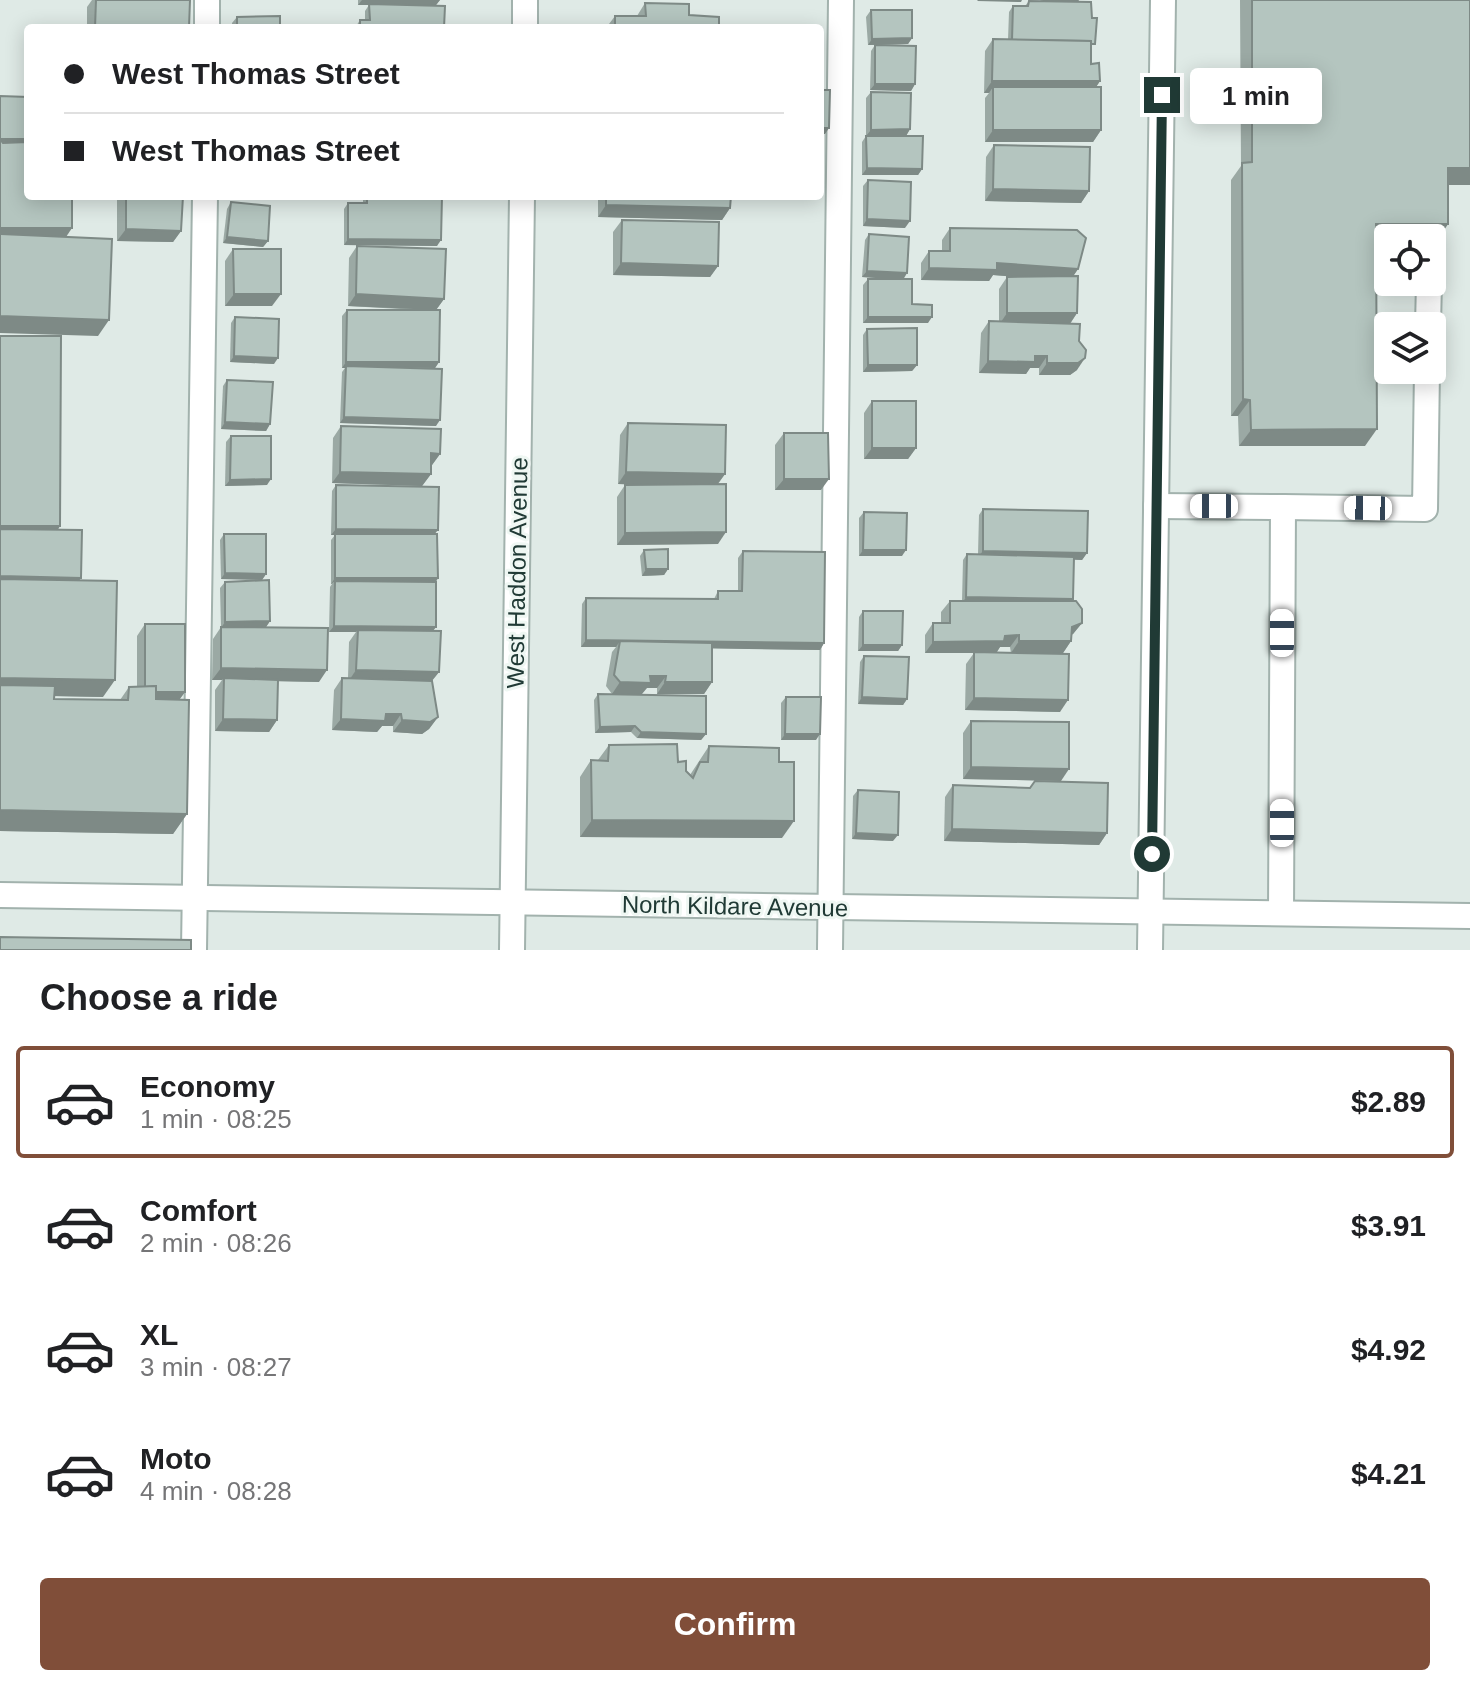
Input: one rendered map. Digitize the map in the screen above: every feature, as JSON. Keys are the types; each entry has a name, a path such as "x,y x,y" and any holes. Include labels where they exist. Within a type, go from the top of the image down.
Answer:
{"street":[{"path":"207,0 207,24"},
{"path":"525,0 525,24"},
{"path":"830,950 841,0"},
{"path":"1150,950 1163,0"},
{"path":"194,950 205,200"},
{"name":"West Haddon Avenue","path":"512,950 522,200"},
{"path":"1156,506 1425,509 1427,384"},
{"path":"1281,913 1283,507"},
{"name":"North Kildare Avenue","path":"0,895 1470,916"}],"building":[{"path":"96,0 190,0 189,24 95,24"},
{"path":"1252,0 1470,0 1470,168 1448,168 1448,224 1374,224 1377,429 1251,430 1250,400 1243,399 1242,163 1252,162"},
{"path":"1029,1 1091,2 1092,18 1097,18 1095,44 1091,41 1012,40 1013,6 1028,6"},
{"path":"645,3 689,4 689,15 719,17 719,24 615,24 615,16 646,16"},
{"path":"369,4 445,6 444,24 360,24 360,20 370,20"},
{"path":"871,10 912,10 912,38 872,39"},
{"path":"280,16 280,24 237,24 237,17"},
{"path":"993,39 1091,41 1091,64 1099,63 1100,81 992,81"},
{"path":"875,45 916,46 915,84 875,84"},
{"path":"993,87 1101,87 1101,130 993,130"},
{"path":"824,90 830,90 829,128 824,128"},
{"path":"871,92 911,93 910,129 871,130"},
{"path":"0,96 24,97 24,139 0,139"},
{"path":"866,136 923,136 922,169 867,168"},
{"path":"0,139 3,143 24,142 24,200 72,200 72,228 0,228"},
{"path":"994,145 1090,147 1089,191 993,189"},
{"path":"868,180 911,182 910,221 867,219"},
{"path":"126,200 183,200 181,231 126,229"},
{"path":"367,200 442,200 441,240 348,239 348,203 367,203"},
{"path":"606,200 731,200 730,208 606,205"},
{"path":"231,202 270,206 268,241 227,237"},
{"path":"622,220 719,222 718,266 621,263"},
{"path":"950,228 1077,230 1086,238 1078,269 997,263 997,270 929,268 929,251 950,251"},
{"path":"0,229 2,234 112,239 109,320 0,316"},
{"path":"869,234 909,237 907,273 867,271"},
{"path":"357,246 446,249 444,299 356,294"},
{"path":"233,249 281,249 281,294 234,294"},
{"path":"1078,276 1077,313 1007,313 1007,277"},
{"path":"868,279 912,279 912,304 932,305 932,317 868,317"},
{"path":"347,310 440,310 439,362 346,362"},
{"path":"235,317 279,319 278,358 234,356"},
{"path":"989,321 1080,324 1079,341 1086,350 1085,358 1078,363 1047,363 1047,356 1035,356 1035,362 988,361"},
{"path":"917,328 917,365 868,365 867,329"},
{"path":"0,336 61,336 60,526 0,526"},
{"path":"346,366 442,369 440,420 344,417"},
{"path":"227,380 273,382 270,424 225,422"},
{"path":"872,401 916,401 916,448 872,448"},
{"path":"628,423 726,425 725,474 626,472"},
{"path":"341,426 441,429 440,454 431,453 431,474 340,472"},
{"path":"784,433 828,433 829,479 784,479"},
{"path":"231,436 271,436 271,479 230,480"},
{"path":"726,484 726,532 625,533 625,485"},
{"path":"336,485 439,487 438,530 336,529"},
{"path":"983,509 1088,511 1087,553 983,551"},
{"path":"864,512 907,513 906,550 863,550"},
{"path":"0,529 82,530 81,578 0,576"},
{"path":"224,534 266,534 266,574 225,573"},
{"path":"335,534 437,534 438,578 335,578"},
{"path":"668,549 668,569 646,569 644,550"},
{"path":"743,551 825,552 824,643 586,640 586,598 718,599 718,591 742,591"},
{"path":"967,554 1074,557 1073,599 966,597"},
{"path":"0,579 117,581 115,680 0,678"},
{"path":"269,580 270,621 225,622 225,582"},
{"path":"335,581 436,582 436,627 334,626"},
{"path":"950,601 1076,601 1082,609 1082,623 1072,627 1071,641 1019,641 1019,635 1005,636 1004,641 933,642 933,623 950,623"},
{"path":"863,611 903,611 902,645 863,645"},
{"path":"145,624 185,624 185,692 156,692 156,686 145,687"},
{"path":"221,627 328,628 327,670 221,668"},
{"path":"358,630 441,631 439,672 356,670"},
{"path":"620,641 712,643 712,682 665,682 666,676 650,676 651,683 620,682 614,675"},
{"path":"974,652 1069,654 1068,700 974,698"},
{"path":"864,656 909,657 907,699 862,697"},
{"path":"224,678 278,680 277,720 223,719"},
{"path":"342,678 432,681 438,717 430,722 402,720 401,714 386,714 385,721 341,719"},
{"path":"0,685 55,686 54,699 128,700 129,687 156,686 156,699 189,700 187,814 0,810"},
{"path":"598,694 706,696 706,734 641,732 635,726 600,727"},
{"path":"786,697 821,697 820,734 785,734"},
{"path":"971,721 1069,722 1069,769 971,767"},
{"path":"677,744 678,762 686,761 686,771 693,778 700,762 708,762 709,746 779,748 779,762 794,762 794,821 592,820 591,760 608,761 609,745"},
{"path":"1035,781 1108,783 1107,833 952,829 953,785 1030,788"},
{"path":"858,790 899,792 898,835 856,833"},
{"path":"0,937 191,940 191,950 0,950"}],"route":[{"path":"1152,854 1162,95"}]}
